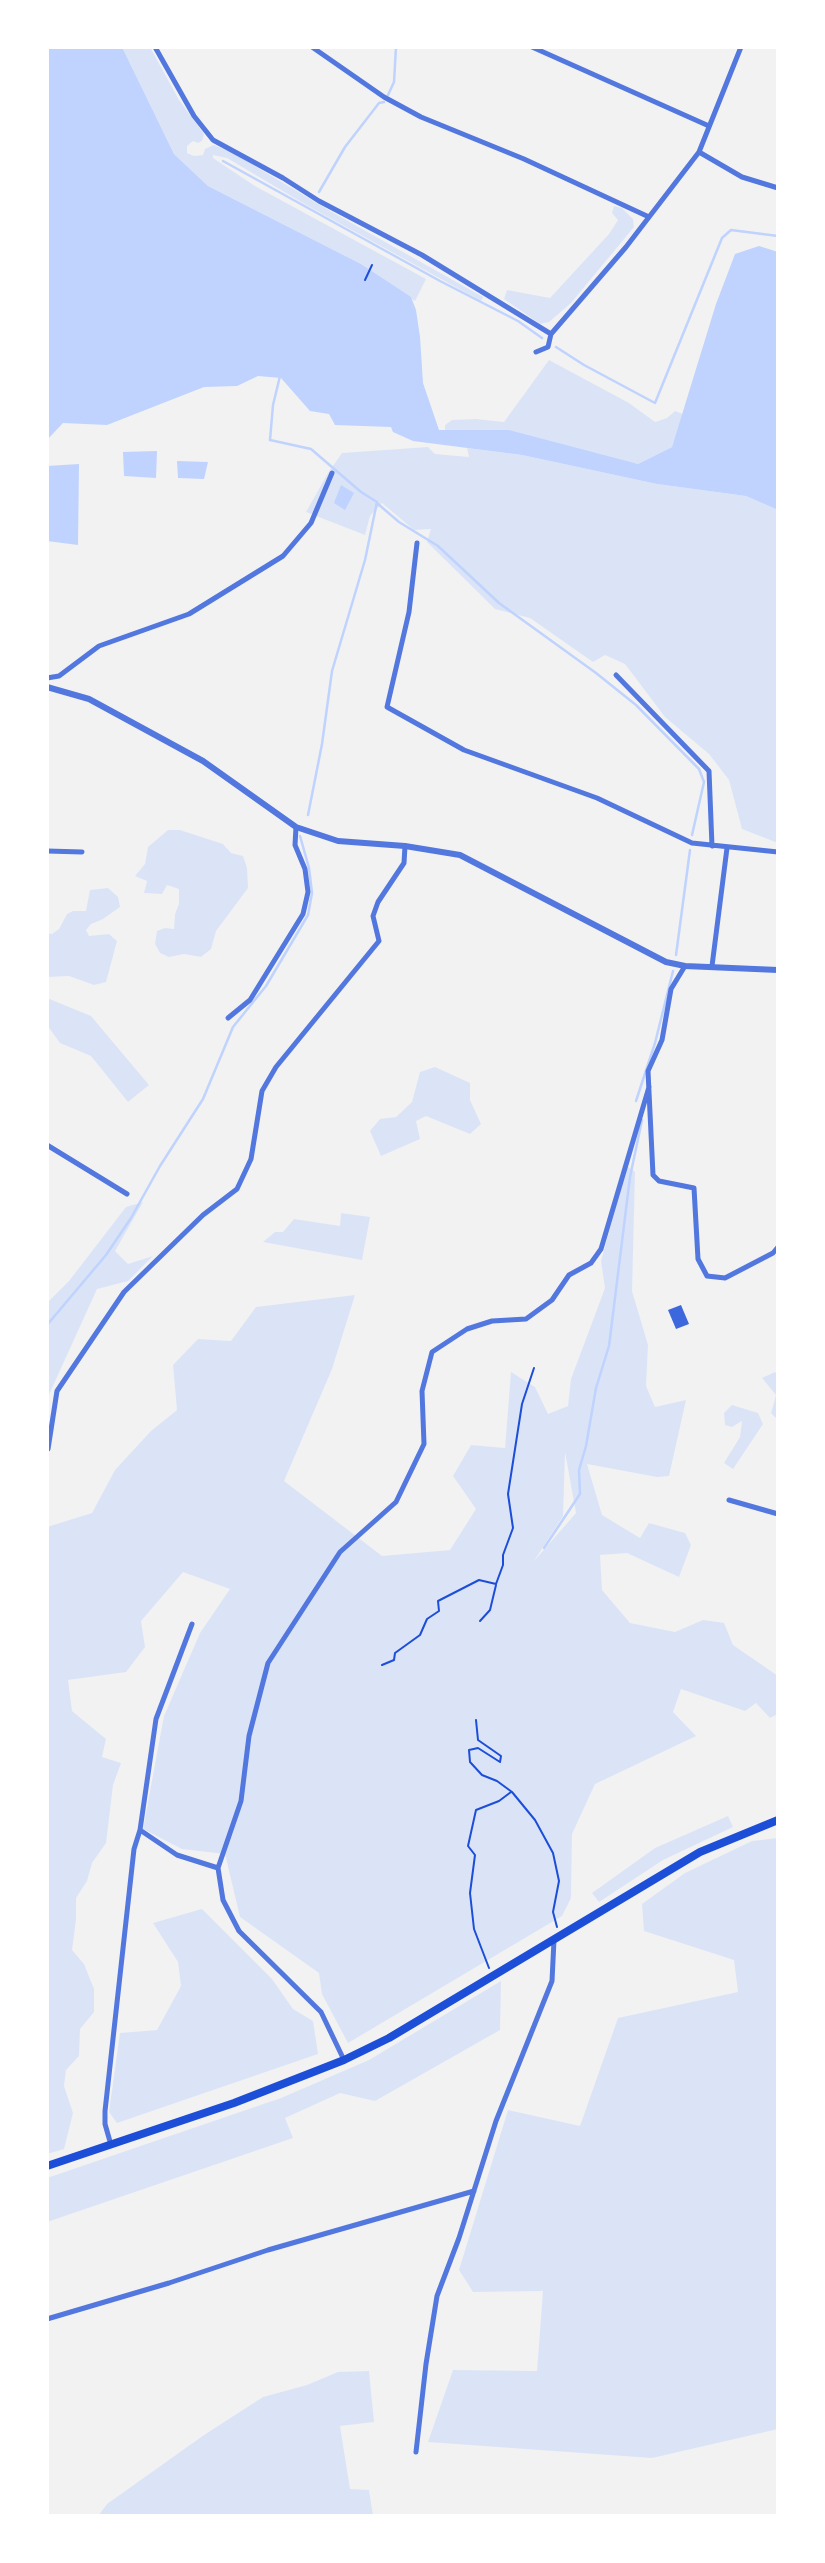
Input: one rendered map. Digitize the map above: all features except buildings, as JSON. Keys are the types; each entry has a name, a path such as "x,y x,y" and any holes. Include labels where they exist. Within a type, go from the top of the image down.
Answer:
{"main road":[{"path":"47,2166 293,2081 344,2060 388,2038 700,1852 778,1820"}],"street":[{"path":"155,47 194,116 213,140 422,256 551,334"},
{"path":"312,47 384,97 421,117 524,159 649,217"},
{"path":"532,47 709,126"},
{"path":"536,352 548,347 551,334 649,217 699,152 741,47"},
{"path":"699,152 742,177 778,188"},
{"path":"47,678 59,676 99,646 190,614 283,556 311,523 332,473"},
{"path":"417,543 409,612 387,707 464,750 597,798 692,843 778,852"},
{"path":"616,675 709,771 712,846"},
{"path":"47,687 89,699 203,761 296,827 338,841 405,846 460,855 666,962 685,966 712,965 778,970"},
{"path":"228,1018 250,1000 303,914 308,892 305,869 295,845 296,827"},
{"path":"48,1449 57,1391 124,1292 203,1215 237,1189 251,1159 262,1091 276,1067 379,942 373,916 377,902 404,863 405,846"},
{"path":"712,965 727,848"},
{"path":"47,851 82,852"},
{"path":"685,966 671,989 662,1040 648,1071 653,1175 659,1181 694,1188 698,1259 707,1276 725,1278 773,1253 778,1247"},
{"path":"344,2060 321,2012 239,1931 223,1900 218,1868 241,1801 252,1727 268,1662 340,1552 396,1502 424,1444 422,1391 432,1352 467,1329 492,1321 526,1319 552,1300 569,1275 591,1263 601,1250 649,1087"},
{"path":"47,1145 127,1194"},
{"path":"729,1500 778,1514"},
{"path":"111,2145 105,2124 105,2111 134,1849 156,1719 191,1624"},
{"path":"139,1830 177,1855 218,1868"},
{"path":"416,2452 437,2296 496,2121 552,1981 557,1938"},
{"path":"47,2319 306,2238 474,2191"}],"path":[{"path":"365,280 372,265"},
{"path":"480,1621 490,1610 503,1565 503,1555 513,1528 508,1494 522,1404 534,1368"},
{"path":"382,1665 394,1660 395,1653 420,1635 427,1619 439,1611 438,1601 479,1580 496,1584"},
{"path":"476,1720 478,1740 501,1756 500,1762 478,1748 469,1750 470,1762 482,1774 512,1792 535,1820 553,1853 559,1881 553,1912 557,1938"},
{"path":"492,1977 474,1929 470,1893 475,1855 468,1846 475,1810 499,1801 512,1792"}],"shaded area":[{"path":"122,47 150,47 179,100 204,134 202,141 193,141 187,146 187,153 194,156 203,155 205,149 214,145 233,153 483,297 481,301 227,158 213,155 213,158 255,186 426,279 415,301 361,264 208,186 174,154"},
{"path":"614,206 622,208 633,219 634,227 571,303 549,322 540,324 504,299 507,290 550,298 609,234 618,220 612,213"},
{"path":"549,360 629,403 655,422 667,418 675,411 683,414 672,447 638,464 454,434 445,430 445,425 452,420 504,422"},
{"path":"428,447 435,454 469,457 467,448 522,455 657,484 746,496 778,510 778,843 742,829 729,780 709,754 665,717 625,664 605,655 593,662 530,618 495,609 427,542 431,529 414,530 382,503 370,516 365,535 306,512 342,453"},
{"path":"168,830 180,830 223,844 231,853 243,856 247,868 248,888 216,931 211,949 201,957 184,954 169,957 160,953 155,944 157,931 174,929 179,889 167,885 162,894 144,893 147,881 135,876 145,864 148,847"},
{"path":"108,888 118,897 120,907 91,924 86,930 89,936 109,934 117,941 106,982 94,985 69,976 47,977 47,933 52,934 59,929 67,914 86,911 90,890"},
{"path":"47,998 91,1016 149,1085 128,1102 91,1056 60,1043 47,1025"},
{"path":"435,1067 470,1083 470,1100 481,1124 470,1134 426,1116 416,1121 420,1139 381,1156 370,1131 380,1119 396,1117 412,1102 420,1072"},
{"path":"627,1166 635,1172 632,1291 648,1345 646,1386 655,1407 686,1400 669,1476 657,1477 587,1464 602,1515 640,1538 649,1523 685,1533 691,1545 679,1577 627,1553 600,1555 602,1590 630,1623 675,1632 703,1620 724,1623 733,1645 778,1676 778,1714 770,1718 756,1703 745,1711 681,1689 673,1712 696,1736 595,1784 572,1834 571,1898 562,1916 348,2043 322,1994 319,1973 240,1917 225,1854 182,1849 143,1829 164,1716 200,1633 230,1589 183,1572 141,1621 145,1647 126,1672 68,1680 72,1711 106,1739 102,1757 121,1763 113,1785 106,1843 92,1863 87,1881 76,1898 72,1950 84,1964 94,1989 94,2012 80,2029 79,2056 66,2070 64,2086 73,2113 64,2149 47,2154 47,1527 92,1513 115,1470 151,1431 177,1410 173,1365 198,1339 231,1341 256,1307 355,1295 332,1369 284,1481 382,1556 450,1550 476,1509 453,1476 471,1445 505,1448 511,1372 535,1387 548,1414 568,1406 571,1379 605,1288 601,1261","holes":["565,1452 576,1513 534,1561 563,1516"]},
{"path":"143,1202 115,1251 128,1264 153,1256 128,1281 97,1289 47,1399 47,1303 69,1281 126,1207"},
{"path":"341,1213 370,1217 362,1260 263,1242 275,1232 283,1232 294,1219 340,1226"},
{"path":"775,1372 778,1375 778,1420 771,1413 776,1395 762,1378"},
{"path":"732,1405 758,1413 763,1424 733,1469 724,1463 740,1437 742,1421 732,1427 725,1425 724,1413"},
{"path":"728,1816 733,1827 663,1860 599,1902 592,1893 655,1848"},
{"path":"778,1838 778,2429 652,2458 428,2442 453,2370 537,2371 543,2291 473,2292 459,2270 508,2110 580,2126 618,2018 738,1992 734,1960 644,1931 642,1904 685,1873 752,1841"},
{"path":"202,1909 272,1979 293,2009 313,2021 318,2054 117,2123 109,2112 120,2033 157,2030 181,1986 178,1962 153,1923"},
{"path":"501,1981 500,2030 375,2101 340,2093 285,2118 293,2138 47,2222 47,2178 281,2098 369,2060"},
{"path":"369,2371 374,2422 340,2426 350,2489 369,2490 373,2516 98,2516 107,2504 263,2397 307,2385 338,2372"}],"water":[{"path":"47,47 122,47 174,154 208,186 361,264 411,297 420,337 423,383 439,430 509,430 638,464 672,447 716,304 735,254 759,246 778,252 778,510 746,496 657,484 522,455 413,441 393,432 391,427 335,425 329,414 310,411 281,378 258,376 237,386 204,387 107,425 63,423 47,440"},
{"path":"157,451 156,478 124,476 123,452"},
{"path":"177,461 208,462 204,479 178,478"},
{"path":"79,464 78,545 47,541 47,466"},
{"path":"341,485 354,493 345,510 334,503"}],"waterway":[{"path":"388,95 394,82 396,47"},
{"path":"319,192 345,147 379,103 384,102"},
{"path":"223,161 518,321 542,338"},
{"path":"556,347 655,403 722,238 731,230 778,236"},
{"path":"280,376 273,405 270,440 311,449 361,492 377,502 365,560 332,671 322,744 308,815"},
{"path":"378,504 399,522 438,546 499,603 636,705 699,769 704,782 692,835"},
{"path":"47,1325 106,1255 131,1218 160,1166 203,1099 233,1027 266,986 308,915 312,893 309,868 300,836"},
{"path":"676,955 690,850"},
{"path":"636,1101 655,1043 673,971"},
{"path":"544,1548 580,1494 579,1470 596,1388 609,1346 630,1177 642,1120"}]}
